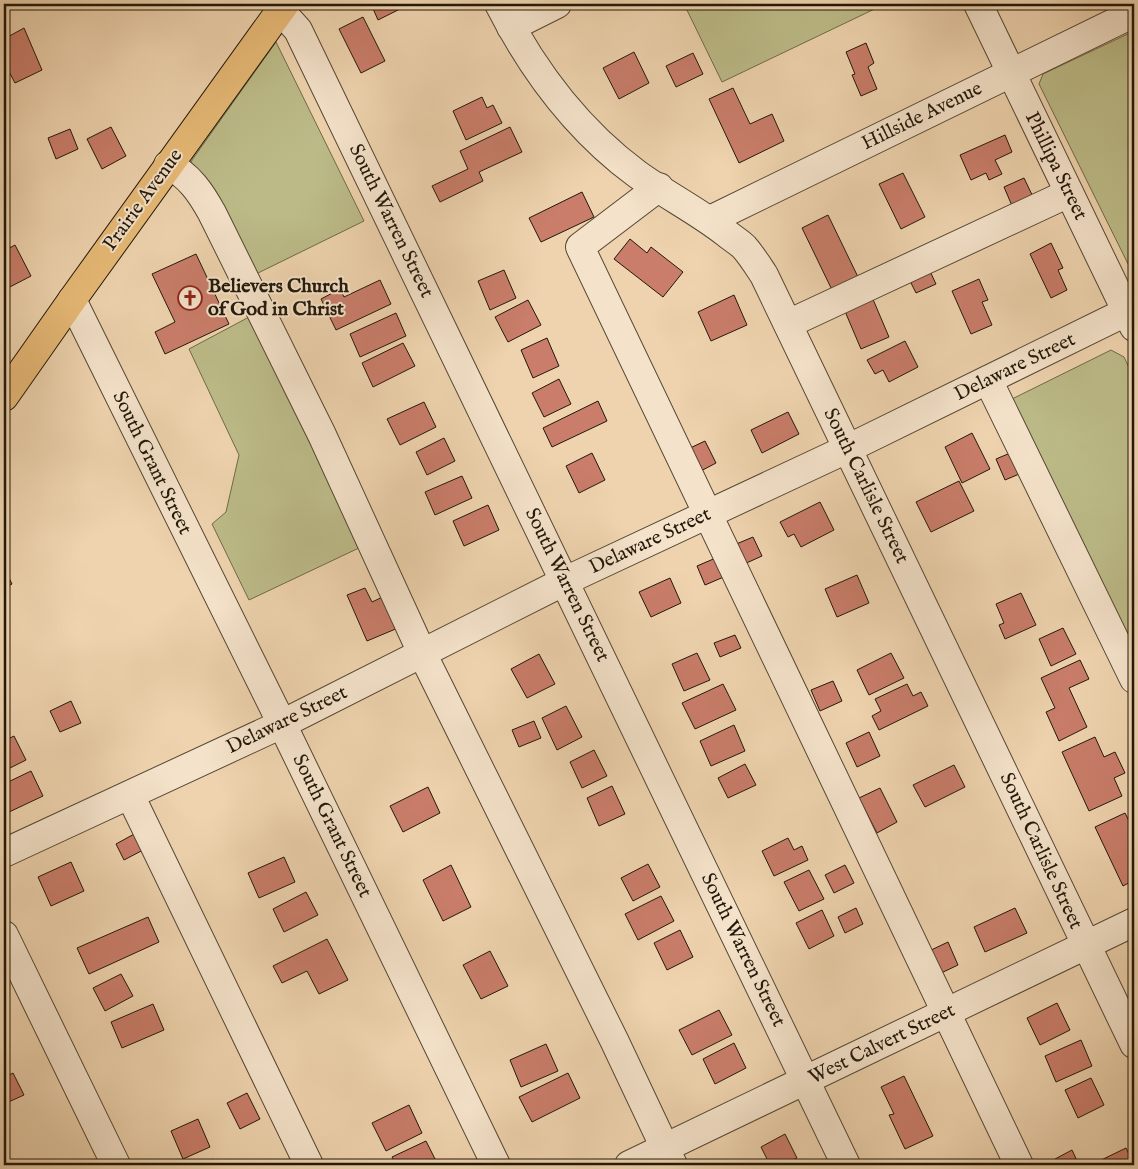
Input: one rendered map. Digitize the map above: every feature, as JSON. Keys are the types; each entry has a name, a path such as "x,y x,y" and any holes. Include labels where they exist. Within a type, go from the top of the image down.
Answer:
{"main road":[{"name":"Prairie Avenue","path":"4,398 282,7"}],"street":[{"path":"505,15 557,4"},
{"name":"Phillipa Street","path":"978,4 1069,192 1132,316"},
{"name":"South Warren Street","path":"282,7 298,30 846,1165"},
{"name":"Hillside Avenue","path":"710,220 1134,13"},
{"name":"South Carlisle Street","path":"505,15 530,59 574,118 595,140 638,174 710,220 744,247 764,275 1134,1044"},
{"path":"168,165 189,179 204,198 212,213 322,435 422,653 614,1040 669,1156"},
{"path":"659,188 580,248 706,515 1019,1165"},
{"path":"788,324 1069,192"},
{"name":"South Grant Street","path":"72,300 282,724 496,1165"},
{"name":"Delaware Street","path":"4,853 282,724 565,581 847,449 988,380 1132,316"},
{"path":"988,380 1134,679"},
{"path":"130,795 309,1165"},
{"name":"West Calvert Street","path":"629,1165 669,1156 806,1080 1134,922"},
{"path":"4,935 116,1165"}],"shaded area":[{"path":"684,4 885,4 722,82"},
{"path":"1134,31 1134,276 1039,84 1043,74"},
{"path":"276,42 364,221 254,275 191,164"},
{"path":"249,317 361,547 249,600 212,524 226,512 239,455 189,349"},
{"path":"1111,350 1124,357 1134,378 1134,664 1008,401"}],"building":[{"path":"371,4 402,4 404,7 378,20"},
{"path":"363,17 385,61 361,73 339,29"},
{"path":"24,28 42,70 15,83 4,62 4,39"},
{"path":"866,43 874,63 868,67 877,89 861,96 852,75 855,74 846,52"},
{"path":"634,52 649,83 619,99 603,68"},
{"path":"693,53 703,74 676,87 666,66"},
{"path":"733,88 750,124 772,114 784,141 739,163 709,99"},
{"path":"482,97 487,108 493,105 502,123 466,140 453,111"},
{"path":"111,127 126,156 102,169 87,139"},
{"path":"510,127 522,152 479,172 483,181 440,202 432,186 468,169 460,151"},
{"path":"70,129 78,149 56,159 48,138"},
{"path":"1005,135 1012,152 995,160 1002,174 989,180 986,173 971,180 960,155"},
{"path":"903,173 925,217 901,229 879,184"},
{"path":"1024,178 1034,199 1013,208 1004,187"},
{"path":"582,192 594,217 541,242 529,218"},
{"path":"828,215 859,279 833,292 802,228"},
{"path":"630,239 647,253 651,247 683,272 663,297 614,259"},
{"path":"1051,243 1063,268 1058,270 1067,290 1051,298 1030,254"},
{"path":"15,245 31,276 4,290 4,251"},
{"name":"Believers Church of God in Christ","path":"196,254 229,324 165,354 155,332 175,322 152,274"},
{"path":"928,267 936,284 916,293 908,277"},
{"path":"504,270 516,298 490,310 478,281"},
{"path":"979,279 988,300 982,302 992,325 971,334 952,291"},
{"path":"380,280 391,304 336,330 321,299 340,289 344,297"},
{"path":"734,295 747,325 711,341 698,312"},
{"path":"872,297 889,337 861,349 844,309"},
{"path":"528,300 541,325 508,342 495,317"},
{"path":"396,313 406,336 360,357 350,334"},
{"path":"547,338 559,366 533,378 521,350"},
{"path":"905,341 918,367 889,382 883,370 875,374 867,360"},
{"path":"403,343 415,366 373,387 362,363"},
{"path":"559,379 571,404 544,417 532,393"},
{"path":"598,401 607,421 552,447 543,428"},
{"path":"424,402 436,427 400,445 387,419"},
{"path":"788,412 799,434 762,453 751,430"},
{"path":"972,433 990,469 962,483 945,447"},
{"path":"444,438 455,461 427,475 416,452"},
{"path":"705,441 716,463 697,473 686,450"},
{"path":"1015,451 1024,472 1005,480 996,459"},
{"path":"592,453 605,480 579,493 566,466"},
{"path":"462,476 472,498 435,515 425,492"},
{"path":"959,481 974,511 931,532 916,502"},
{"path":"820,502 834,530 801,547 794,534 788,537 780,522"},
{"path":"488,505 499,530 464,546 453,521"},
{"path":"753,537 762,556 742,565 734,545"},
{"path":"718,557 726,576 705,585 697,566"},
{"path":"4,568 12,584 4,588"},
{"path":"857,575 869,603 837,617 825,589"},
{"path":"670,578 681,603 651,617 639,592"},
{"path":"365,588 372,602 391,593 405,625 367,641 347,595"},
{"path":"1021,593 1036,625 1005,639 999,625 1004,623 996,604"},
{"path":"1063,628 1076,654 1051,666 1039,639"},
{"path":"735,635 741,648 720,657 714,643"},
{"path":"697,653 710,680 684,691 672,664"},
{"path":"891,653 904,678 869,695 857,670"},
{"path":"539,654 555,684 527,698 511,669"},
{"path":"1080,660 1089,679 1069,688 1087,727 1059,741 1046,712 1055,708 1041,678"},
{"path":"833,681 842,701 820,711 811,690"},
{"path":"723,684 736,710 695,729 682,703"},
{"path":"907,684 913,696 921,692 928,706 879,730 872,716 881,711 875,699"},
{"path":"71,701 81,723 60,732 50,711"},
{"path":"566,706 582,737 557,750 542,718"},
{"path":"534,721 541,738 519,747 512,730"},
{"path":"734,725 745,751 711,766 700,741"},
{"path":"869,732 880,756 857,767 846,743"},
{"path":"14,736 26,760 4,771 4,741"},
{"path":"1095,737 1104,757 1115,752 1125,773 1114,778 1122,796 1089,811 1062,752"},
{"path":"594,750 607,776 582,788 570,762"},
{"path":"745,764 756,785 728,798 718,778"},
{"path":"954,765 965,787 925,807 913,785"},
{"path":"31,771 43,796 7,813 4,807 4,784"},
{"path":"612,786 625,814 599,826 587,798"},
{"path":"428,787 440,813 403,832 390,806"},
{"path":"880,788 897,822 877,833 859,798"},
{"path":"1125,813 1134,831 1134,880 1123,886 1095,827"},
{"path":"136,833 145,849 124,860 116,844"},
{"path":"788,838 794,850 802,846 808,860 774,876 762,851"},
{"path":"284,857 295,882 259,898 248,873"},
{"path":"71,862 84,891 51,906 38,877"},
{"path":"648,864 660,887 633,901 621,878"},
{"path":"451,865 471,907 443,921 423,880"},
{"path":"845,865 854,883 834,893 825,875"},
{"path":"809,870 824,899 799,911 784,882"},
{"path":"306,892 318,915 284,932 273,909"},
{"path":"661,896 674,921 638,940 625,914"},
{"path":"856,908 863,924 845,933 838,917"},
{"path":"1015,908 1027,933 985,952 974,927"},
{"path":"822,910 834,936 809,949 796,923"},
{"path":"148,917 159,942 89,974 77,948"},
{"path":"680,930 693,957 667,970 654,943"},
{"path":"327,939 348,980 319,994 307,971 282,983 273,966"},
{"path":"948,942 958,965 937,975 927,952"},
{"path":"490,951 508,986 481,999 463,965"},
{"path":"121,974 133,996 105,1011 93,988"},
{"path":"1057,1003 1070,1030 1040,1045 1027,1018"},
{"path":"153,1004 164,1030 122,1048 111,1022"},
{"path":"719,1010 732,1035 692,1055 679,1030"},
{"path":"1081,1040 1092,1066 1056,1082 1045,1056"},
{"path":"734,1043 746,1068 715,1084 703,1059"},
{"path":"546,1044 558,1071 521,1087 510,1060"},
{"path":"13,1073 24,1095 4,1104 4,1078"},
{"path":"568,1073 580,1098 532,1122 519,1097"},
{"path":"904,1076 933,1136 905,1149 889,1115 894,1114 881,1087"},
{"path":"1091,1078 1104,1105 1078,1118 1065,1090"},
{"path":"247,1093 260,1119 240,1129 227,1103"},
{"path":"409,1105 422,1133 386,1151 372,1123"},
{"path":"198,1119 210,1147 183,1159 171,1131"},
{"path":"785,1134 797,1158 782,1165 770,1165 761,1147"},
{"path":"426,1141 438,1165 396,1165 392,1157"},
{"path":"1126,1148 1134,1165 1091,1165"},
{"path":"1072,1150 1079,1165 1058,1165 1055,1159"},
{"path":"213,1159 216,1165 201,1165"}],"place":[{"name":"Believers Church of God in Christ","path":"190,298"}]}
